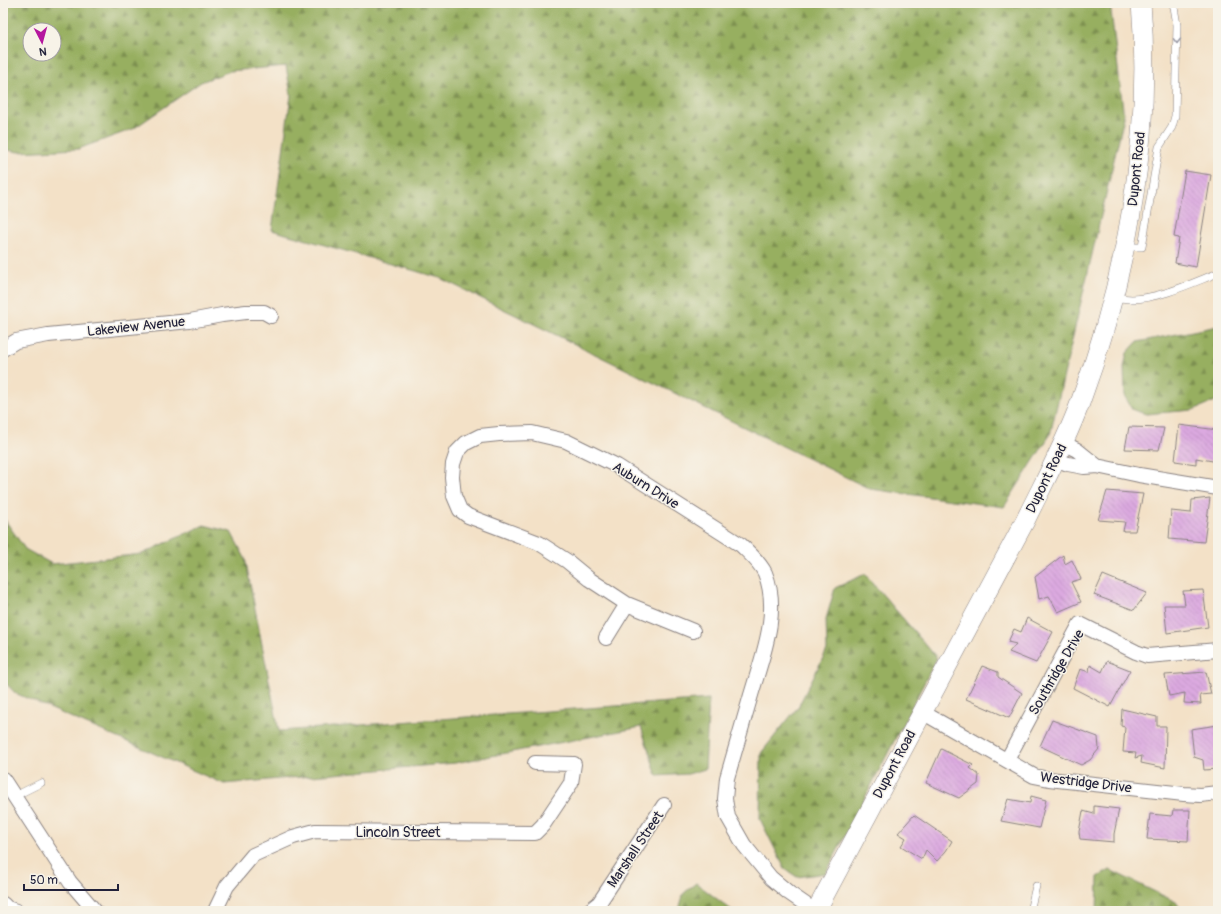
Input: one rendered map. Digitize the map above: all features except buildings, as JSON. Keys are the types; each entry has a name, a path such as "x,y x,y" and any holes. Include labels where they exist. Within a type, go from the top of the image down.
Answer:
{"street":[{"name":"Dupont Road","path":"816,911 1025,521 1059,451 1079,404 1114,297 1130,222 1139,150 1144,87 1143,19 1141,3"},
{"name":"Lakeview Avenue","path":"3,350 16,341 48,335 190,321 246,312 264,312 271,316"},
{"name":"Auburn Drive","path":"693,631 627,604 539,543 468,516 460,510 454,496 452,477 453,464 457,452 466,443 480,436 499,434 532,432 566,441 617,466 741,545 756,560 765,572 770,589 771,609 765,646 727,778 725,799 728,817 744,844 771,878 789,893 816,911"},
{"path":"1059,451 1077,450 1097,466 1139,476 1218,488"},
{"path":"606,638 627,604"},
{"name":"Southridge Drive","path":"1007,760 1080,624 1147,656 1218,650"},
{"name":"Westridge Drive","path":"922,712 1034,776 1184,794 1200,795 1218,793"},
{"name":"Lincoln Street","path":"215,911 227,886 253,855 293,837 315,831 535,833 543,825 571,783 574,764 535,763"},
{"path":"3,779 70,882 95,911"},
{"name":"Marshall Street","path":"589,911 599,903 664,805"},
{"path":"3,904 7,908 16,911"}],"lane":[{"path":"1125,247 1142,247 1159,148 1172,128 1175,116 1177,25 1172,3"},
{"path":"1114,297 1131,299 1146,298 1176,289 1218,273"},
{"path":"15,796 41,783"},
{"path":"1030,911 1036,886"}],"green space":[{"path":"3,3 1110,3 1124,117 1050,435 1004,507 870,489 440,278 272,230 291,95 286,66 230,71 201,82 133,129 78,149 18,152 3,149"},
{"path":"1218,326 1218,400 1193,410 1146,414 1133,410 1125,397 1124,367 1127,353 1137,342"},
{"path":"3,517 25,549 52,564 142,554 204,525 231,532 245,558 279,731 709,699 705,769 688,774 657,776 641,727 455,763 224,784 15,693 3,680"},
{"path":"865,574 937,658 826,873 797,877 785,869 760,819 761,753 798,707 827,650 826,619 835,588"},
{"path":"1110,870 1176,902 1182,911 1097,911 1098,877"},
{"path":"696,883 733,911 679,911 683,894"}]}
